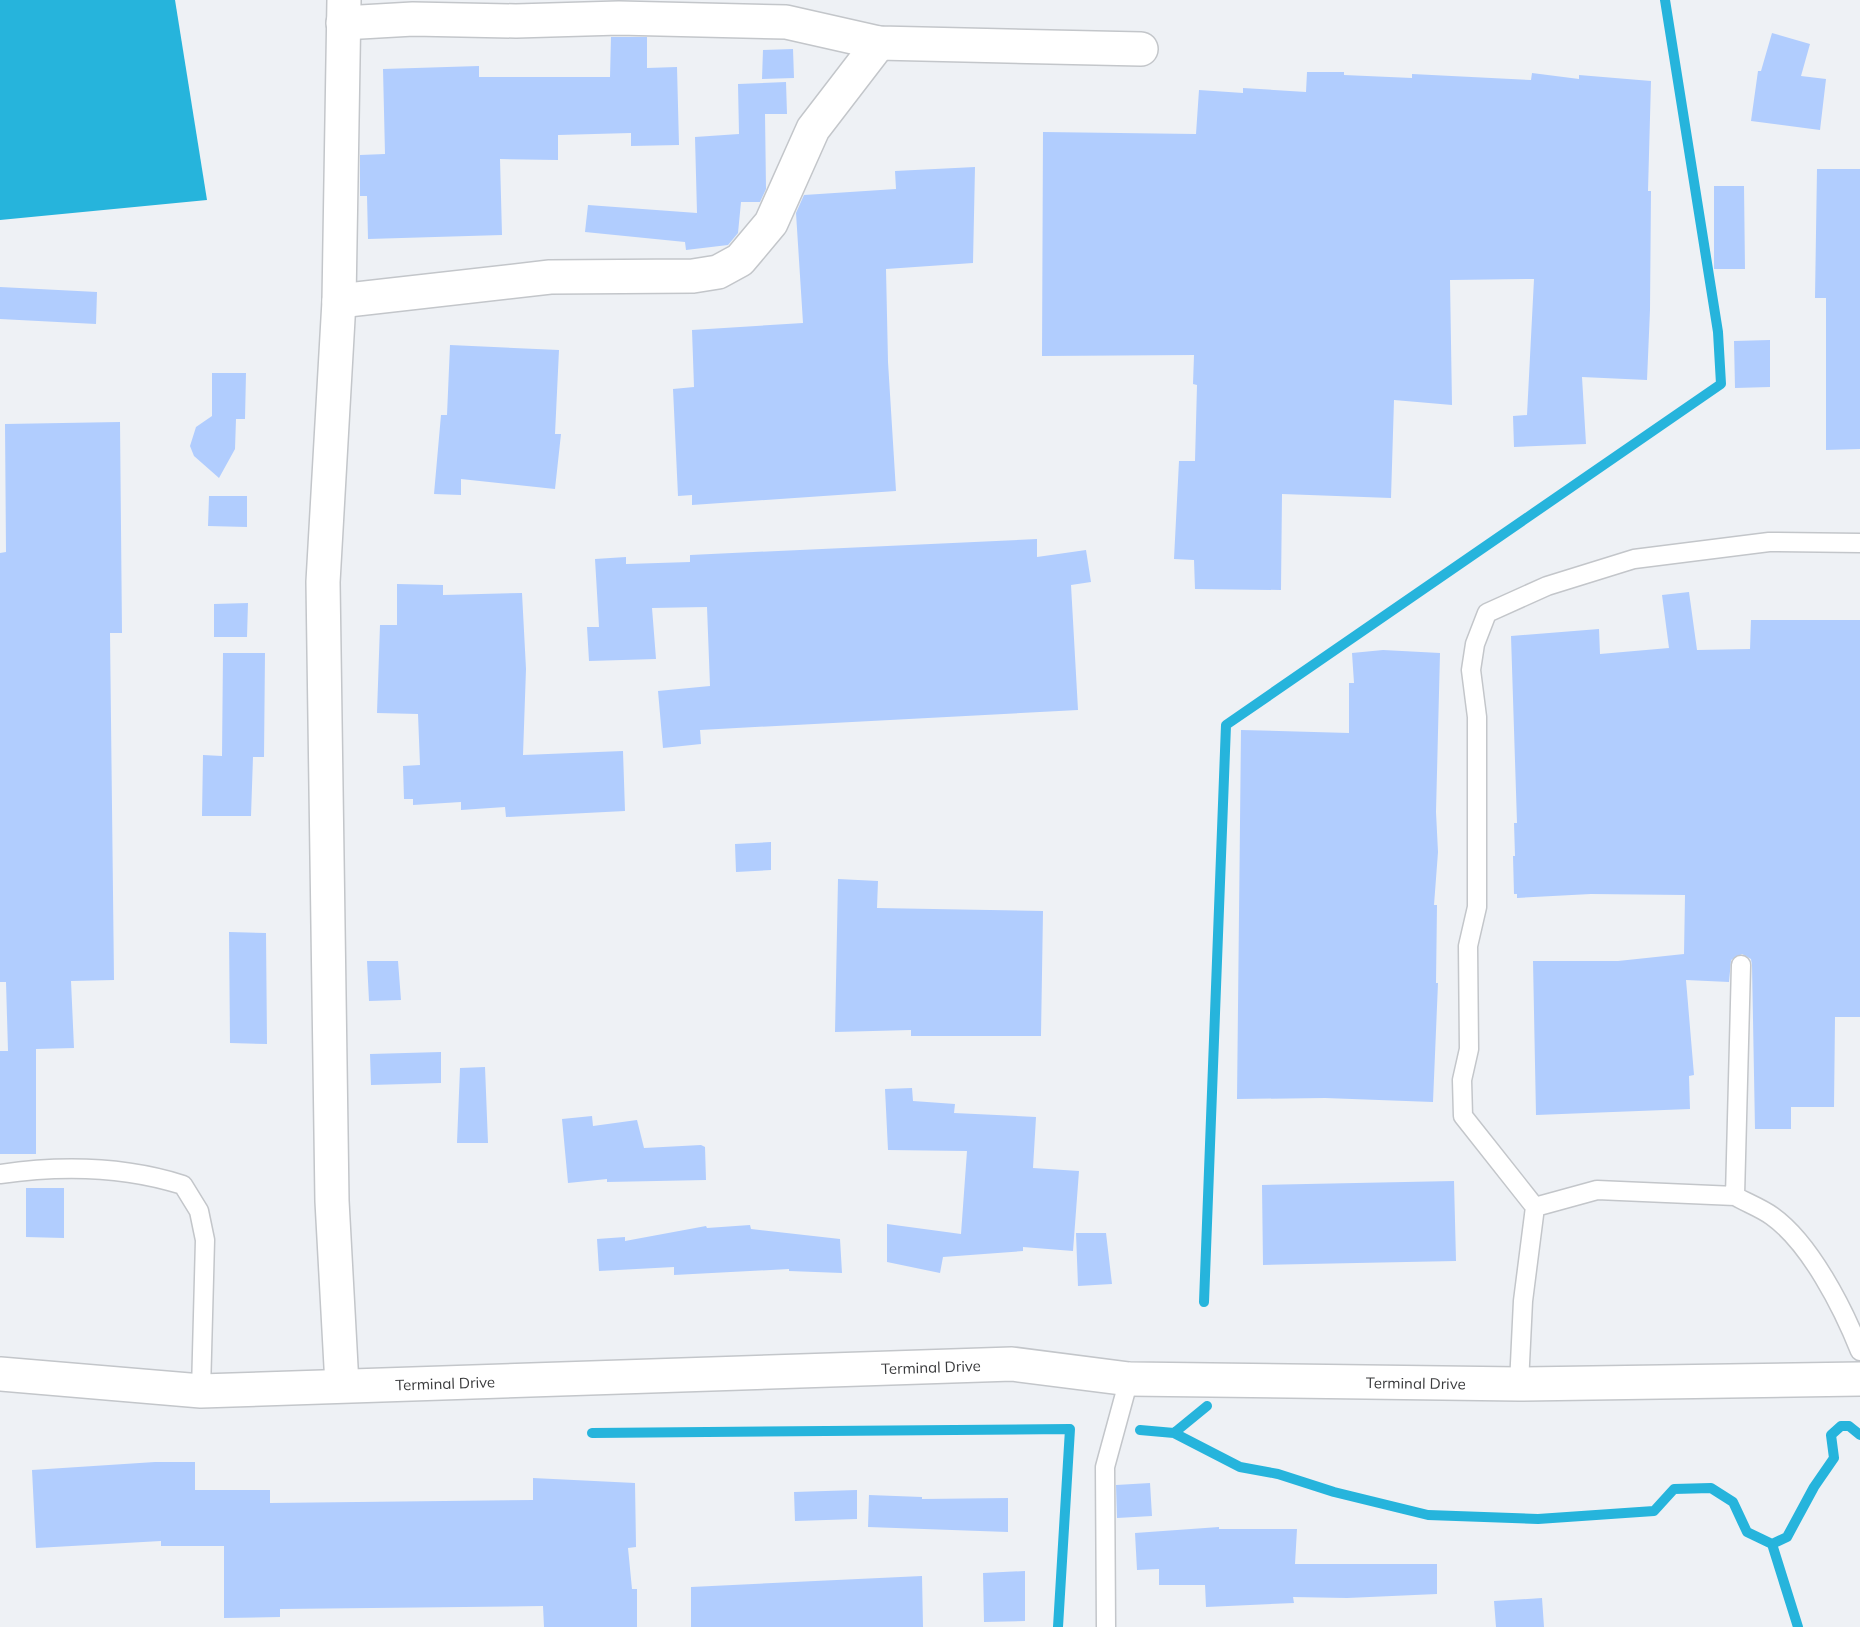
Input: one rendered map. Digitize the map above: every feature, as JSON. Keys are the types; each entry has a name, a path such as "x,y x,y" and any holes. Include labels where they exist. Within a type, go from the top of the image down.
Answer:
{"street":[{"path":"342,1385 332,1201 323,582 339,301 344,12 413,19 516,21 619,18 786,22 879,43 1141,49"},
{"path":"339,301 550,277 693,276 718,272 740,260 771,223 813,129 879,43"},
{"name":"Terminal Drive","path":"0,1374 201,1391 1012,1364 1129,1379 1519,1384 1860,1379"}],"lane":[{"path":"1519,1384 1523,1301 1535,1207 1463,1116 1462,1080 1469,1049 1468,946 1477,907 1477,717 1471,670 1474,644 1487,613 1547,586 1634,559 1769,542 1860,543"},
{"path":"1735,1196 1741,965"},
{"path":"0,1174 71,1167 152,1176 183,1185 199,1211 205,1240 201,1391"},
{"path":"1535,1207 1597,1190 1735,1196 1773,1217 1811,1257 1833,1293 1860,1351"},
{"path":"1106,1627 1106,1467 1129,1379"}],"water":[{"path":"0,0 175,0 207,200 0,220"}],"building":[{"path":"1772,33 1810,44 1801,76 1826,79 1820,130 1751,121 1758,71 1761,71"},
{"path":"611,37 647,37 647,68 677,67 679,145 631,146 631,133 558,135 558,160 500,159 502,235 368,239 367,196 360,196 360,155 385,154 383,69 479,66 479,77 610,77"},
{"path":"793,49 794,78 762,79 763,50"},
{"path":"1307,72 1344,72 1344,75 1412,78 1412,74 1531,80 1532,73 1579,79 1579,75 1651,81 1648,191 1651,191 1650,310 1647,380 1582,377 1586,444 1514,447 1513,416 1527,415 1534,279 1450,280 1452,405 1394,400 1391,498 1282,494 1281,590 1195,589 1194,560 1174,559 1179,461 1195,461 1197,385 1193,384 1194,355 1042,356 1043,132 1196,134 1199,90 1243,93 1243,88 1306,92"},
{"path":"786,82 787,114 765,114 766,189 760,202 741,202 738,233 728,245 686,250 685,242 585,232 588,205 697,213 695,137 739,134 738,84"},
{"path":"975,167 973,263 886,269 888,362 896,491 692,505 692,495 678,496 673,389 694,387 692,330 803,323 796,213 804,195 896,189 895,171"},
{"path":"1817,169 1860,169 1860,449 1826,450 1826,298 1815,298"},
{"path":"1714,186 1744,186 1745,269 1714,269"},
{"path":"0,287 97,292 96,324 0,319"},
{"path":"1770,340 1770,387 1735,388 1734,341"},
{"path":"450,345 559,350 555,434 561,434 555,489 461,479 461,495 434,494 441,415 447,415"},
{"path":"212,373 246,373 245,419 236,419 235,449 219,478 194,456 190,446 196,427 212,416"},
{"path":"120,422 122,633 110,633 114,980 71,981 74,1048 36,1049 36,1154 0,1154 0,1051 8,1051 6,982 0,982 0,553 6,552 5,424"},
{"path":"209,496 247,496 247,527 208,526"},
{"path":"1037,539 1037,557 1086,550 1091,582 1071,585 1078,710 700,730 701,744 663,748 658,691 710,686 707,607 652,608 656,659 589,661 587,627 599,627 595,559 626,557 626,564 690,562 690,555"},
{"path":"397,584 443,585 443,595 522,593 526,669 523,755 623,751 625,811 506,817 505,807 461,810 461,802 413,805 413,799 404,799 403,766 420,765 418,714 377,713 380,625 397,625"},
{"path":"1689,592 1697,650 1750,649 1751,620 1860,620 1860,1017 1835,1017 1834,1107 1791,1107 1791,1129 1755,1129 1752,965 1751,959 1742,954 1731,960 1729,982 1686,980 1694,1075 1689,1076 1690,1109 1536,1115 1533,961 1618,961 1684,954 1685,895 1591,894 1517,898 1517,894 1514,894 1514,823 1517,823 1511,636 1599,629 1600,654 1669,648 1662,595"},
{"path":"248,603 247,637 214,637 214,604"},
{"path":"1383,650 1440,653 1436,812 1438,852 1434,905 1437,905 1436,983 1438,983 1433,1102 1325,1098 1237,1099 1241,730 1349,733 1349,683 1354,683 1352,653"},
{"path":"223,653 265,653 264,757 253,757 251,816 202,816 203,755 222,756"},
{"path":"771,842 771,870 736,872 735,844"},
{"path":"838,879 878,881 877,908 1043,911 1041,1036 911,1036 911,1030 835,1032"},
{"path":"229,932 266,933 267,1044 230,1043"},
{"path":"367,961 398,961 401,1000 369,1001"},
{"path":"441,1052 441,1083 371,1085 370,1054"},
{"path":"485,1067 488,1143 457,1143 460,1068"},
{"path":"912,1088 913,1101 955,1104 954,1113 1036,1117 1033,1168 1079,1171 1073,1251 1023,1247 1023,1251 943,1257 940,1273 887,1262 887,1224 961,1234 967,1151 888,1150 885,1089"},
{"path":"592,1116 593,1126 637,1120 644,1148 701,1145 705,1147 706,1180 607,1182 607,1179 568,1183 562,1119"},
{"path":"1454,1181 1456,1261 1263,1265 1262,1185"},
{"path":"26,1188 64,1188 64,1238 26,1237"},
{"path":"750,1225 751,1229 840,1239 842,1273 789,1271 789,1269 674,1275 674,1267 599,1271 597,1239 625,1237 625,1241 706,1226 707,1228"},
{"path":"1076,1233 1106,1233 1112,1284 1078,1286"},
{"path":"155,1462 195,1462 195,1490 270,1490 270,1503 533,1500 533,1478 635,1483 636,1547 628,1548 632,1589 637,1589 637,1627 544,1627 543,1606 280,1609 280,1617 224,1618 224,1546 161,1546 161,1541 36,1548 32,1470"},
{"path":"1150,1483 1152,1516 1117,1518 1116,1485"},
{"path":"857,1490 857,1519 795,1521 794,1492"},
{"path":"869,1495 922,1497 922,1499 1008,1498 1008,1532 868,1527"},
{"path":"1219,1527 1219,1529 1297,1529 1295,1564 1437,1564 1437,1594 1347,1598 1293,1597 1294,1603 1206,1607 1205,1585 1159,1585 1159,1569 1137,1570 1135,1533"},
{"path":"1025,1571 1025,1621 984,1622 983,1573"},
{"path":"922,1576 923,1627 691,1627 691,1587"},
{"path":"1542,1598 1544,1627 1496,1627 1494,1601"}],"waterway":[{"path":"1204,1302 1226,725 1721,384 1718,332 1665,0"},
{"path":"1174,1433 1207,1406"},
{"path":"1772,1544 1787,1537 1814,1487 1834,1458 1831,1435 1841,1426 1849,1426 1860,1435"},
{"path":"592,1433 1070,1429 1058,1627"},
{"path":"1140,1430 1174,1433 1240,1467 1278,1474 1334,1492 1428,1515 1538,1519 1654,1511 1674,1489 1711,1488 1733,1502 1747,1532 1772,1544 1798,1627"}]}
